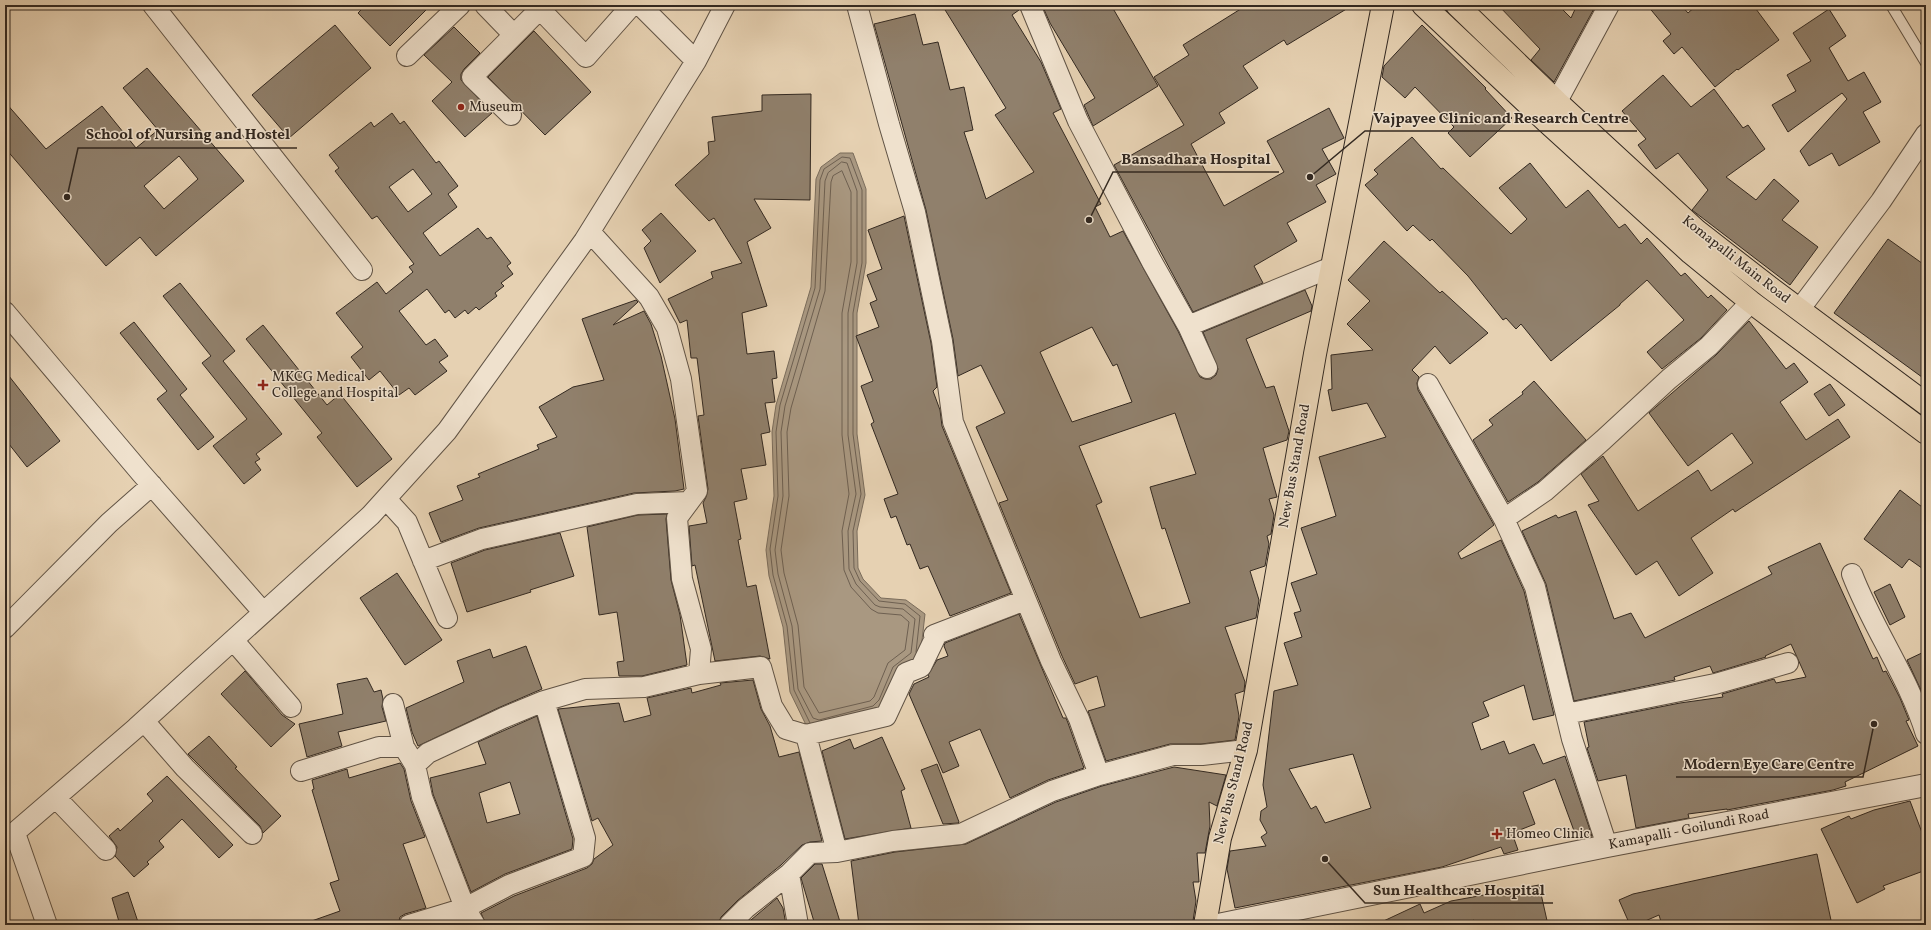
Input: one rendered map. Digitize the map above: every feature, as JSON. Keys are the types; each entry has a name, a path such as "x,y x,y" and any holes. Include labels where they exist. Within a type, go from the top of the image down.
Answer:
{"main road":[{"name":"New Bus Stand Road","path":"1205,925 1220,838 1246,750 1315,354 1383,5"},
{"path":"1422,5 1668,233 1751,302 1926,433"},
{"name":"Komapalli Main Road","path":"1457,5 1557,102 1687,222 1799,310 1926,404"}],"street":[{"path":"152,5 362,270"},
{"path":"407,56 460,5"},
{"path":"511,116 472,77 514,35 538,7 586,57 632,5"},
{"path":"640,5 696,61"},
{"path":"47,925 10,837 144,721 371,515 447,431 590,232 696,61 725,5"},
{"path":"858,5 889,124 915,212 942,341 953,422 1050,661 1079,719 1099,775"},
{"path":"1030,5 1078,121 1152,262 1188,326 1207,368"},
{"path":"1547,122 1609,5"},
{"path":"491,7 514,35"},
{"path":"1799,310 1881,202 1926,134"},
{"path":"590,232 649,297 667,328 681,379 697,491 677,518 682,579 701,649 699,674"},
{"path":"1188,326 1332,267"},
{"path":"1504,519 1545,491 1669,379 1709,346 1751,302"},
{"path":"5,312 152,485 264,612"},
{"path":"1428,384 1504,519 1535,587 1566,714 1607,846"},
{"path":"5,628 109,523 152,485"},
{"path":"386,499 407,522 447,618"},
{"path":"424,561 482,539 637,504 688,502"},
{"path":"1852,574 1862,600 1919,711 1926,734"},
{"path":"415,765 428,753 503,718 544,701 585,689 644,687 699,674 761,667 772,706 786,728 806,735 886,716 906,673 921,667 935,638 934,635 1025,600"},
{"path":"233,640 291,707"},
{"path":"1566,714 1715,684 1788,663"},
{"path":"409,925 465,908 509,885 583,857 586,838 544,701"},
{"path":"393,704 404,748 415,765 422,797 465,908 475,925"},
{"path":"144,721 185,768 252,834"},
{"path":"806,735 837,852"},
{"path":"301,771 379,747 404,748"},
{"path":"729,925 746,908 789,874 810,852 837,852 892,841 961,834 1052,791 1099,775 1173,755 1202,755 1246,750"},
{"name":"Kamapalli - Goilundi Road","path":"1218,925 1607,846 1926,785"},
{"path":"56,798 106,850"},
{"path":"789,874 798,925"}],"lane":[{"path":"1891,5 1926,63"}],"water":[{"path":"840,153 853,153 866,189 866,263 857,313 857,434 865,495 857,531 858,568 863,579 881,598 906,600 925,614 920,658 886,705 807,727 790,692 783,627 769,576 766,550 774,496 772,432 776,405 811,287 816,179 821,167"}],"building":[{"path":"366,5 431,5 390,46 358,13"},
{"path":"942,5 1019,5 1019,10 1012,15 1041,62 1061,109 1053,113 1101,204 1095,207 1110,237 1123,231 1178,331 1200,377 1211,379 1216,375 1218,369 1203,332 1305,290 1312,306 1311,311 1246,339 1266,388 1274,386 1289,431 1287,440 1263,448 1277,497 1269,499 1274,515 1271,534 1267,536 1269,544 1265,566 1250,571 1259,600 1256,618 1225,627 1245,682 1244,691 1235,694 1239,716 1235,740 1201,744 1170,744 1106,761 1088,711 1105,706 1097,676 1075,684 999,503 1008,500 976,427 1005,413 981,365 958,376 953,339 926,210 874,24 915,14 923,45 938,42 950,90 964,87 973,130 964,132 986,199 1034,172 995,115 1006,108","holes":["1092,327 1113,366 1117,364 1132,402 1072,422 1040,352","1175,413 1196,474 1150,487 1162,529 1165,528 1190,603 1140,618 1096,505 1102,502 1079,446"]},
{"path":"1042,5 1111,5 1158,86 1093,126 1084,105 1095,98 1050,23"},
{"path":"1247,5 1353,5 1287,45 1284,40 1243,66 1258,88 1219,113 1225,123 1191,144 1224,206 1284,172 1267,141 1329,108 1344,138 1322,149 1336,174 1316,185 1326,202 1287,223 1297,241 1254,266 1263,283 1193,312 1114,165 1184,125 1154,77 1189,55 1183,45"},
{"path":"1498,5 1558,5 1571,18 1577,5 1596,5 1554,82 1531,60 1540,49"},
{"path":"1647,5 1681,5 1688,13 1697,5 1753,5 1779,40 1738,70 1737,69 1715,87 1682,47 1674,54 1663,41 1671,34"},
{"path":"1829,9 1846,36 1829,48 1848,81 1864,72 1881,102 1863,112 1880,142 1839,166 1832,153 1809,166 1800,151 1847,99 1842,93 1788,132 1772,105 1796,91 1787,75 1811,61 1793,33"},
{"path":"335,25 371,68 289,138 252,95"},
{"path":"1422,25 1486,88 1485,89 1512,118 1470,157 1448,133 1454,127 1415,87 1405,98 1382,77 1384,66"},
{"path":"454,27 480,53 464,69 461,74 461,80 492,113 465,137 432,101 452,82 424,55"},
{"path":"534,31 591,92 545,135 488,77"},
{"path":"147,68 244,181 156,256 140,237 106,266 5,148 5,102 46,149 102,106 136,148 158,130 123,88","holes":["179,156 198,179 164,209 144,186"]},
{"path":"1663,75 1691,107 1714,89 1743,128 1748,125 1765,149 1726,177 1756,200 1774,179 1799,201 1782,220 1818,247 1790,285 1692,210 1708,190 1678,153 1656,169 1638,145 1646,139 1622,111"},
{"path":"811,94 810,200 754,199 771,228 747,242 767,306 742,313 747,354 774,351 777,378 772,379 775,402 765,403 770,432 761,434 766,465 741,469 747,499 734,502 741,539 738,540 747,587 756,585 770,659 760,656 715,661 695,565 692,566 689,526 707,523 703,503 708,489 698,416 704,415 697,358 691,358 687,320 680,323 668,299 713,278 711,272 742,263 714,218 709,221 675,185 709,154 708,142 715,141 712,117 762,111 762,95"},
{"path":"392,113 400,124 404,121 436,163 439,161 458,186 448,194 457,207 423,233 440,256 478,228 487,239 491,237 511,263 507,266 513,274 501,283 504,286 495,293 497,296 479,310 476,307 468,314 465,310 455,318 449,310 445,313 427,289 399,311 426,345 435,339 448,356 439,362 447,371 415,395 409,388 399,395 380,371 369,380 351,357 363,347 336,313 377,282 386,294 413,272 409,267 414,264 377,216 372,219 335,171 339,168 329,155 371,122 374,127","holes":["413,169 432,194 408,212 389,187"]},
{"path":"1412,137 1441,169 1443,168 1511,234 1527,219 1499,188 1530,163 1566,208 1588,190 1619,228 1625,224 1641,244 1647,238 1681,276 1685,273 1708,298 1711,295 1727,310 1701,338 1662,369 1647,352 1684,320 1647,280 1620,305 1551,361 1521,324 1516,329 1506,318 1503,320 1468,276 1432,239 1430,241 1413,225 1407,231 1365,185 1378,174 1374,170"},
{"path":"661,213 696,251 660,283 644,248 651,241 642,230"},
{"path":"904,216 931,343 937,387 933,391 940,410 942,426 1011,593 950,616 928,566 920,569 910,544 907,545 896,516 891,518 884,499 898,494 871,424 874,422 861,386 873,381 856,336 879,327 870,303 877,300 867,275 882,269 868,230"},
{"path":"1888,239 1926,266 1926,380 1834,313"},
{"path":"1384,241 1440,293 1442,291 1488,333 1450,364 1435,346 1412,370 1419,377 1417,383 1418,390 1494,525 1458,553 1461,559 1501,540 1524,591 1554,715 1533,720 1524,685 1483,702 1489,716 1472,723 1481,750 1504,741 1509,754 1534,744 1543,764 1565,756 1592,836 1577,839 1555,779 1523,792 1535,824 1512,833 1518,850 1504,854 1501,847 1442,867 1235,908 1227,869 1230,851 1266,846 1261,837 1267,833 1260,820 1261,811 1267,807 1263,785 1274,691 1298,685 1284,643 1302,637 1294,613 1301,611 1291,583 1317,574 1301,528 1336,516 1319,457 1386,437 1367,403 1332,411 1328,390 1332,389 1331,355 1373,350 1347,324 1370,301 1348,280","holes":["1353,754 1371,808 1325,823 1316,806 1311,809 1289,769"]},
{"path":"180,283 235,351 223,361 282,434 256,454 260,459 255,462 261,470 244,484 213,446 247,419 202,363 211,356 163,296"},
{"path":"636,300 638,302 613,325 644,311 651,324 661,356 675,419 684,489 675,491 634,493 479,528 441,542 429,513 463,500 457,486 480,477 478,474 539,449 537,445 557,437 539,407 573,387 604,380 582,319"},
{"path":"1749,321 1786,369 1794,363 1808,382 1780,402 1806,440 1838,419 1850,437 1735,512 1733,509 1691,538 1713,573 1679,596 1657,561 1636,575 1588,505 1599,501 1581,474 1603,456 1638,511 1698,470 1711,491 1753,463 1732,433 1688,466 1649,413 1716,355"},
{"path":"134,322 187,389 180,395 214,437 198,450 157,399 167,391 120,333"},
{"path":"263,325 327,405 340,394 392,459 357,487 317,437 322,433 246,339"},
{"path":"5,371 60,441 27,467 5,439"},
{"path":"1534,381 1586,440 1538,482 1508,502 1473,440 1493,425 1489,420 1523,394 1522,392"},
{"path":"1830,384 1845,405 1829,416 1814,394"},
{"path":"1900,490 1926,510 1926,571 1909,559 1902,568 1864,539"},
{"path":"1576,511 1614,619 1631,613 1645,638 1772,574 1768,567 1820,543 1873,659 1877,657 1883,672 1886,671 1900,698 1909,720 1906,721 1918,746 1845,782 1846,786 1833,790 1727,810 1688,814 1689,818 1636,828 1626,775 1598,781 1587,748 1589,747 1584,722 1680,703 1723,697 1722,694 1774,679 1776,683 1806,677 1791,644 1765,656 1766,657 1713,673 1710,666 1674,677 1675,680 1574,701 1546,584 1522,531 1556,515 1558,518"},
{"path":"667,514 666,519 671,580 680,615 687,665 642,676 619,676 617,662 624,661 617,612 599,615 587,527 638,515"},
{"path":"560,533 574,576 530,590 531,592 467,612 451,563 485,550"},
{"path":"397,573 442,640 405,665 360,598"},
{"path":"1890,584 1905,617 1890,625 1874,592"},
{"path":"1019,614 1063,718 1066,718 1084,768 1048,780 1010,798 980,729 949,742 959,766 943,773 909,694 914,684 929,677 928,675 937,660 948,656 944,646 945,643"},
{"path":"526,646 542,689 418,746 412,732 406,708 464,682 457,661 490,649 493,658"},
{"path":"1926,651 1926,701 1907,660"},
{"path":"245,671 282,715 295,724 271,747 221,694"},
{"path":"367,678 374,692 381,690 383,699 382,707 386,721 338,732 342,746 307,757 299,724 343,714 337,684"},
{"path":"753,680 761,709 770,726 779,757 799,752 822,841 810,842 802,845 781,865 738,900 721,917 718,925 486,925 481,913 514,896 587,868 592,864 594,859 613,845 598,818 592,821 558,709 619,703 624,722 651,715 647,698 691,688 692,693 721,685 720,683"},
{"path":"537,716 573,839 572,849 505,874 471,892 433,794 430,778 486,764 478,742","holes":["510,782 520,814 487,823 479,793"]},
{"path":"209,736 237,767 235,768 281,816 263,833 260,826 188,754"},
{"path":"882,737 905,789 901,791 911,828 845,839 822,751 850,739 854,749"},
{"path":"400,763 404,769 411,801 425,837 403,844 426,908 400,917 398,925 307,925 306,923 340,911 330,883 339,880 312,790 314,789 312,780 347,769 349,778"},
{"path":"937,764 959,822 958,823 943,824 921,770"},
{"path":"1174,767 1226,775 1217,806 1209,802 1210,826 1205,853 1197,853 1199,882 1193,882 1196,901 1193,921 1174,925 1170,925 1169,922 1155,925 859,925 851,861 895,852 966,844 1056,802 1102,786"},
{"path":"167,776 233,845 219,858 182,819 159,841 164,847 147,862 149,864 134,877 115,856 117,847 109,836 118,828 120,831 153,801 147,794"},
{"path":"1910,801 1926,843 1926,870 1883,886 1885,889 1857,903 1821,829 1849,816 1851,819 1874,810"},
{"path":"1817,854 1832,925 1662,925 1659,915 1636,925 1630,925 1619,900 1633,894"},
{"path":"815,864 822,864 841,925 815,925 801,878"},
{"path":"1539,885 1548,925 1476,925 1474,920 1462,925 1375,925 1420,904 1424,913 1451,901"},
{"path":"128,892 139,925 120,925 112,898"},
{"path":"777,898 783,908 786,925 745,925"}],"place":[{"name":"Museum","path":"461,107"},
{"name":"Vajpayee Clinic and Research Centre","path":"1310,177"},
{"name":"School of Nursing and Hostel","path":"67,197"},
{"name":"Bansadhara Hospital","path":"1089,220"},
{"name":"MKCG Medical College and Hospital","path":"263,385"},
{"name":"Modern Eye Care Centre","path":"1874,724"},
{"name":"Homeo Clinic","path":"1497,834"},
{"name":"Sun Healthcare Hospital","path":"1325,859"}]}
